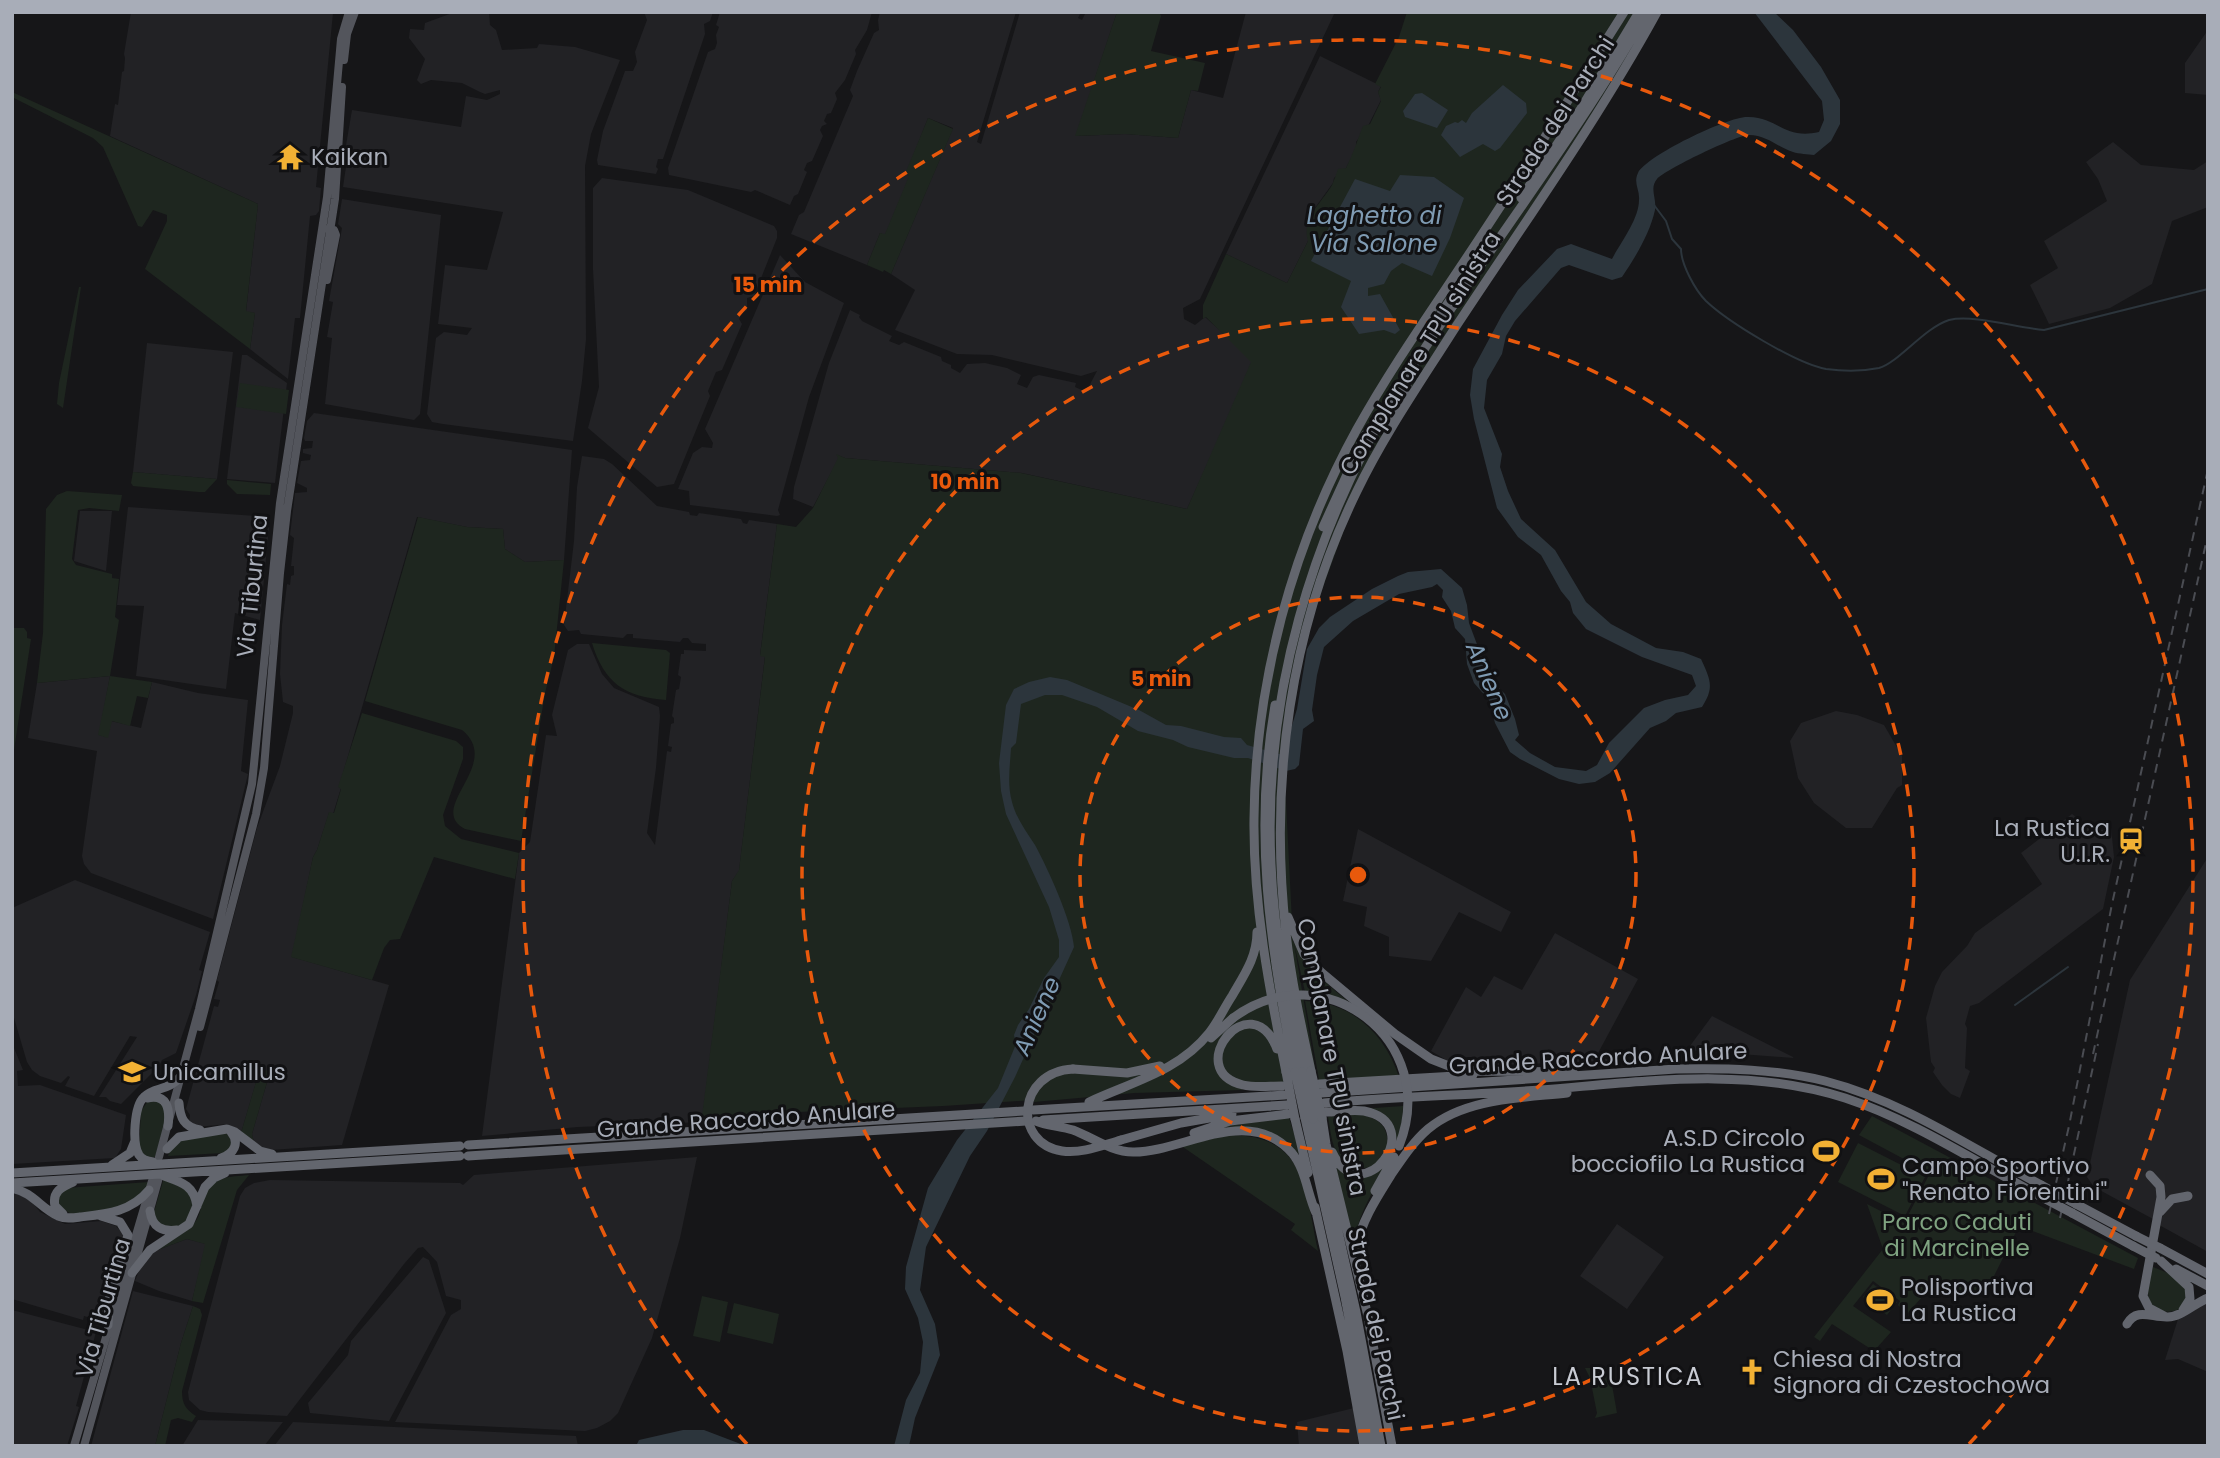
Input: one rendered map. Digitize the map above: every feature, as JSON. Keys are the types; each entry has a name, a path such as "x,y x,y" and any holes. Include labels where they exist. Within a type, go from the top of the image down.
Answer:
{"highway":[{"path":"1071,1108 1124,1089 1184,1057 1212,1030 1254,954 1257,934 1256,880 1269,781 1262,710 1281,622 1311,531 1346,450 1403,353 1624,12"},
{"name":"Strada dei Parchi","path":"1299,623 1307,569 1335,497 1380,408 1431,327 1580,110 1639,12"},
{"name":"Strada dei Parchi","path":"1373,1446 1348,1313 1318,1114 1296,1070 1277,937 1271,863 1270,731 1283,656 1299,623 1325,535 1367,445 1423,350 1583,118 1647,12"},
{"name":"Complanare TPU sinistra","path":"1296,1070 1297,1004 1269,781 1291,693 1299,623 1357,489 1392,426 1594,117 1657,12"},
{"path":"1489,224 1538,166 1580,110"},
{"path":"1357,489 1412,376 1488,256"},
{"path":"1256,880 1266,971 1296,1070 1290,1113 1316,1213"},
{"path":"1283,906 1297,941 1312,963 1395,1034 1440,1063 1463,1070 1553,1070 1610,1074"},
{"path":"1089,1101 1116,1096 1164,1076 1192,1057 1233,1018 1264,1000 1295,994 1318,996 1335,1000 1366,1017 1391,1045 1406,1081 1408,1114 1399,1146 1362,1216 1357,1235 1356,1248 1364,1300"},
{"path":"1223,1010 1193,1045 1161,1065 1127,1073 1073,1069 1049,1074 1032,1091 1028,1113 1038,1138 1048,1146 1066,1151 1086,1149 1181,1123 1231,1114 1245,1108"},
{"name":"Grande Raccordo Anulare","path":"12,1186 80,1179 154,1181 233,1170 1012,1122 1028,1116 1071,1108 1283,1090 1246,1086 1234,1082 1224,1073 1219,1049 1224,1038 1233,1029 1244,1026 1255,1027 1269,1035 1296,1070"},
{"name":"Grande Raccordo Anulare","path":"1502,1072 1320,1088 1730,1069 1774,1072 1822,1081 1864,1093 1894,1106 2074,1209 2133,1246 2208,1286"},
{"path":"181,1076 170,1087 147,1095 140,1103 135,1139 137,1152 142,1158 151,1162 165,1156 178,1138 227,1129 236,1132 261,1152 295,1156"},
{"name":"Grande Raccordo Anulare","path":"1318,1114 1620,1084 1734,1079 1777,1082 1827,1093 1889,1115 2040,1190"},
{"path":"1356,1248 1363,1223 1394,1171 1422,1135 1445,1117 1484,1104 1602,1090 1620,1084"},
{"path":"140,1103 152,1097 164,1100 169,1109 168,1126"},
{"path":"178,1102 180,1116 185,1124 206,1131"},
{"name":"Grande Raccordo Anulare","path":"12,1173 106,1167 165,1156 209,1161 954,1114 1028,1116 1245,1108 1290,1113"},
{"path":"1318,1114 1361,1111 1379,1118 1391,1136 1391,1149 1380,1166 1369,1172 1356,1172 1339,1164 1326,1136"},
{"path":"1170,1144 1230,1121 1290,1113"},
{"name":"Complanare TPU sinistra","path":"1318,1114 1326,1136 1367,1311 1392,1446"},
{"path":"1028,1116 1123,1151 1147,1151 1230,1131 1250,1132 1287,1148 1298,1161 1348,1313 1364,1446"},
{"path":"209,1161 226,1156 234,1149 235,1138 227,1129"},
{"path":"106,1167 128,1155 135,1139"},
{"path":"132,1273 145,1254 191,1222 207,1184 217,1176 233,1170"},
{"path":"2150,1175 2161,1188 2143,1292 2149,1308 2166,1317"},
{"path":"79,1217 60,1212 56,1208 54,1198 60,1188 80,1179"},
{"path":"12,1186 28,1193 58,1216 67,1218 93,1216 131,1206 154,1181 179,1180 191,1188 196,1199 196,1212"},
{"path":"2158,1217 2169,1200 2188,1196"},
{"name":"Grande Raccordo Anulare","path":"2074,1209 2136,1236 2208,1273"},
{"path":"150,1211 153,1222 160,1229 183,1229"},
{"path":"93,1216 117,1221 126,1228 128,1235 109,1300 107,1328"},
{"path":"2159,1260 2189,1287 2190,1298 2182,1311"},
{"path":"2127,1324 2139,1314 2172,1317 2208,1298"},
{"name":"Strada dei Parchi","path":"1348,1313 1381,1446"}],"main road":[{"name":"Via Tiburtina","path":"165,1156 168,1126 252,784 280,503 326,228 341,39 349,12"},
{"name":"Via Tiburtina","path":"326,228 335,199 346,40 355,12"},
{"name":"Via Tiburtina","path":"165,1156 218,963 261,788 286,524 320,296 328,279 335,238 335,232 326,228"},
{"name":"Via Tiburtina","path":"84,1446 150,1211 154,1181"},
{"name":"Via Tiburtina","path":"74,1446 107,1328 154,1181"}],"shaded area":[{"path":"131,12 333,13 316,187 321,188 319,211 310,216 300,318 295,318 288,379 250,349 255,313 246,312 258,204 110,136 124,71"},
{"path":"455,12 489,12 490,25 496,30 502,50 537,48 539,44 575,47 620,60 591,134 585,166 586,339 573,441 432,422 427,414 436,338 444,332 467,335 472,328 438,324 445,265 487,270 503,212 343,187 347,160 344,157 352,110 461,127 466,96 487,100 500,94 500,90 485,94 462,83 431,80 421,84 417,80 425,59 409,38 410,29 424,30 425,23"},
{"path":"644,12 713,12 710,21 704,24 705,34 663,159 658,159 656,174 598,165 597,160 603,131 625,71 633,71 637,62 635,52 647,20"},
{"path":"720,12 872,12 845,80 835,93 837,99 824,121 827,124 820,130 823,136 812,161 807,163 804,170 807,172 790,205 755,190 751,192 669,175 668,168 708,52 715,49 717,43 719,27 716,25"},
{"path":"880,12 1016,12 977,142 981,144 1020,12 1081,12 1078,18 1082,20 1086,12 1117,12 1076,136 1125,134 1178,138 1191,90 1223,98 1246,12 1335,12 1200,299 1183,308 1184,319 1195,325 1205,317 1254,361 1187,509 1022,473 845,458 837,455 839,458 813,507 793,499 794,487 829,363 850,310 860,315 862,321 892,336 889,341 899,345 904,342 941,357 942,361 960,373 967,364 985,363 1007,368 1021,375 1017,384 1027,388 1033,377 1039,375 1076,383 1075,387 1086,392 1097,371 1081,376 992,355 957,354 895,330 915,290 891,274 953,128 928,118 906,174 910,176 885,235 880,233 867,265 791,234 799,215 804,212 853,96 850,90 874,33 879,30"},
{"path":"2208,30 2208,95 2185,93 2185,63"},
{"path":"1320,56 1381,86 1378,92 1381,100 1356,142 1356,150 1346,168 1334,178 1312,212 1308,241 1287,283 1226,254"},
{"path":"2113,142 2141,165 2194,170 2208,161 2208,207 2172,221 2152,284 2110,308 2049,324 2030,285 2058,268 2044,241 2107,201 2098,179 2086,162"},
{"path":"602,178 688,190 774,226 777,231 777,238 754,296 747,298 747,310 739,319 742,324 722,370 716,372 708,391 710,396 674,484 657,487 588,428 599,387 593,269 593,188"},
{"path":"342,199 441,215 420,414 414,420 325,404 332,338 327,337 333,302 329,301 342,228 338,224"},
{"path":"780,255 805,282 844,303 809,397 778,510 780,515 690,505 689,491 678,489 693,453 702,447 712,448 713,443 705,429"},
{"path":"147,343 233,352 217,479 133,472"},
{"path":"242,355 247,355 287,383 275,483 227,479"},
{"path":"314,413 572,450 564,560 525,562 505,549 503,529 467,527 417,517 339,787 341,788 333,814 329,813 313,857 292,957 389,985 342,1145 271,1150 263,1149 254,1143 252,1134 270,1072 260,1069 241,1133 228,1124 197,1127 189,1123 190,1115 186,1109 214,1006 218,1007 220,1000 214,999 219,982 217,980 257,828 280,766 293,713 293,706 283,702 280,674 282,625 287,584 290,585 291,576 294,575 294,566 291,566 294,538 290,535 295,493 307,492 307,488 297,483 301,461 310,460 311,455 303,453 303,449 312,448 313,441 305,441 304,438 307,421"},
{"path":"582,456 604,459 612,464 657,506 689,512 690,515 697,516 699,513 741,519 747,524 749,520 777,524 760,655 765,656 739,871 732,881 702,1122 578,1127 482,1136 519,853 530,842 546,735 557,736 552,715 568,650 577,644 589,644 602,674 614,688 659,707 656,768 647,833 655,845 667,751 671,752 672,747 668,746 671,724 674,723 672,716 676,690 679,689 681,677 678,675 681,654 684,654 684,650 706,651 706,644 692,643 688,638 683,638 680,642 633,638 633,634 627,634 623,638 581,634 579,630 568,631 564,625"},
{"path":"128,507 270,517 260,620 235,613 226,689 136,676 144,606 117,605"},
{"path":"80,511 112,511 106,571 74,561"},
{"path":"110,676 99,735 107,737 111,721 141,728 152,682 198,693 248,700 241,771 248,774 213,919 91,873 82,856 97,751 28,738 37,683"},
{"path":"1836,711 1884,725 1902,756 1902,785 1897,788 1872,828 1846,828 1814,803 1798,778 1790,741 1801,723"},
{"path":"2072,814 2096,832 2111,827 2114,857 2103,909 1979,1003 1970,1006 1965,1024 1965,1068 1970,1071 1960,1098 1951,1094 1933,1072 1935,1068 1931,1062 1926,1018 1935,986 1942,972 1967,946 1975,933 2042,884 2021,853"},
{"path":"1358,829 1511,912 1501,932 1459,912 1431,961 1389,956 1389,937 1364,926 1367,907 1343,901"},
{"path":"2208,857 2208,1252 2094,1187 2087,1177 2130,980"},
{"path":"75,880 210,932 199,970 202,971 196,995 176,1053 162,1060 121,1104 106,1097 99,1097 137,1037 130,1036 94,1096 65,1086 70,1077 68,1076 61,1083 40,1076 32,1070 27,1062 12,1011 12,908"},
{"path":"1555,933 1638,979 1597,1055 1611,1061 1466,1066 1448,1061 1431,1051 1466,987 1481,997 1494,976 1522,990"},
{"path":"1712,1016 1795,1058 1687,1050"},
{"path":"12,1043 23,1070 17,1071 18,1086 40,1085 126,1115 121,1149 115,1158 12,1164"},
{"path":"697,1157 680,1238 652,1338 618,1413 597,1428 585,1431 395,1422 451,1315 461,1309 461,1300 446,1296 437,1262 423,1247 418,1248 404,1264 287,1416 208,1412 200,1410 189,1400 188,1392 240,1196 245,1188 254,1183 270,1180 463,1185 474,1175"},
{"path":"12,1193 21,1195 40,1212 65,1224 101,1221 116,1226 124,1235 101,1321 84,1316 83,1320 12,1299"},
{"path":"1617,1224 1664,1257 1627,1309 1580,1276"},
{"path":"187,1239 206,1244 192,1301 135,1281 140,1268 152,1252"},
{"path":"423,1257 429,1260 446,1313 389,1421 310,1413 308,1403 348,1355 351,1341"},
{"path":"133,1291 193,1306 155,1446 91,1446"},
{"path":"2208,1302 2208,1372 2178,1359 2165,1360 2178,1319"},
{"path":"12,1310 96,1332 67,1446 12,1446"},
{"path":"1354,1408 1359,1446 1299,1446 1297,1422"},
{"path":"198,1420 283,1422 264,1446 182,1446"},
{"path":"293,1422 576,1436 578,1446 274,1446"}],"green space":[{"path":"1117,12 1159,12 1161,16 1151,51 1205,63 1198,91 1191,90 1178,138 1125,134 1075,136"},
{"path":"1407,12 1661,12 1386,443 1351,511 1316,606 1305,648 1287,745 1285,782 1293,942 1294,942 1306,961 1321,977 1354,1006 1334,997 1305,992 1294,943 1317,1079 1236,1086 1243,1090 1134,1093 1034,1102 702,1116 732,881 739,870 765,657 760,656 777,524 796,527 813,508 838,458 836,454 845,458 1021,473 1187,509 1251,362 1206,317 1203,319 1203,305 1226,254 1287,283 1308,241 1307,225 1310,218 1332,185 1338,169 1346,168 1363,126 1370,124 1381,101 1378,92 1381,87 1375,84 1399,37"},
{"path":"12,92 258,204 246,311 255,313 250,349 145,269 167,221 167,215 153,210 142,227 138,226 103,147 93,138 12,97"},
{"path":"928,118 953,129 891,274 884,270 883,272 867,265 880,233 885,234 909,176 905,174"},
{"path":"79,287 63,408 57,404 59,383"},
{"path":"240,383 289,390 286,414 236,407"},
{"path":"133,472 217,479 205,492 199,492 133,486"},
{"path":"227,480 271,484 270,495 237,494 227,484"},
{"path":"67,491 122,495 119,511 89,508 78,510 72,559 76,565 112,574 112,578 119,579 115,617 119,620 110,676 37,683 43,633 46,509 57,495"},
{"path":"418,517 467,527 503,529 505,549 525,562 564,560 554,657 545,693 521,841 465,829 455,820 454,809 475,757 473,743 462,730 365,701"},
{"path":"12,628 24,628 27,638 31,639 12,763"},
{"path":"592,643 666,650 670,653 666,700 639,695 618,685 603,668"},
{"path":"110,676 152,682 148,698 137,696 130,726 112,721 108,738 98,735"},
{"path":"362,713 456,741 463,747 463,759 443,815 445,826 461,839 519,853 515,879 434,857 400,939 390,940 384,948 372,980 291,957 313,857 329,812 334,813 341,789 338,787"},
{"path":"1305,1001 1338,1007 1364,1023 1385,1047 1399,1077 1319,1080"},
{"path":"260,1068 270,1072 252,1134 254,1143 241,1133"},
{"path":"160,1100 167,1115 155,1157 150,1157 139,1148 141,1111 148,1101"},
{"path":"1403,1106 1397,1142 1364,1209 1354,1244 1335,1164 1346,1172 1379,1170 1385,1165 1391,1127 1360,1109"},
{"path":"1361,1114 1381,1124 1389,1145 1375,1166 1362,1168 1352,1167 1339,1157 1328,1117"},
{"name":"Parco Caduti di Marcinelle","path":"1872,1116 2138,1258 2134,1269 2019,1226 1984,1296 1936,1285 1930,1288 1907,1314 1898,1305 1900,1301 1873,1281 1853,1306 1891,1332 1874,1351 1832,1324 1820,1341 1814,1337 1883,1249 1867,1204 1904,1223 1930,1173 1859,1135"},
{"path":"1289,1118 1302,1158 1293,1148 1273,1136 1214,1128 1239,1122"},
{"path":"229,1133 232,1147 224,1153 168,1156 180,1139"},
{"path":"1231,1135 1256,1138 1275,1145 1289,1157 1305,1189 1318,1251 1291,1230 1295,1224 1180,1145"},
{"name":"Campo Sportivo \"Renato Fiorentini\"","path":"1858,1143 1925,1177 1905,1216 1838,1182"},
{"path":"249,1175 237,1190 203,1303 192,1301 205,1244 187,1239 152,1252 193,1224 210,1185 221,1179"},
{"path":"163,1181 190,1192 194,1207 183,1225 169,1229 157,1222 154,1212"},
{"path":"149,1182 144,1192 121,1209 71,1214 59,1206 57,1197 66,1188"},
{"path":"2153,1267 2184,1283 2187,1296 2185,1304 2179,1309 2164,1311 2151,1303 2148,1291"},
{"name":"Polisportiva La Rustica","path":"1873,1284 1897,1302 1887,1315 1863,1297"},
{"path":"702,1296 728,1302 720,1342 693,1336"},
{"path":"734,1303 779,1314 773,1344 727,1333"},
{"path":"193,1306 200,1309 202,1315 182,1391 185,1405 196,1416 192,1422 178,1418 171,1420 165,1446 155,1446 181,1343"},
{"path":"1585,1368 1609,1368 1617,1413 1595,1418 1597,1413 1590,1378"}],"water":[{"name":"Aniene","path":"1754,12 1774,12 1793,30 1821,67 1840,100 1840,124 1831,141 1814,155 1793,152 1761,137 1749,135 1686,161 1657,179 1653,190 1655,210 1650,228 1622,277 1612,280 1569,265 1561,268 1515,321 1506,336 1502,354 1487,380 1484,408 1502,454 1500,467 1508,491 1521,519 1555,550 1586,602 1611,624 1656,648 1683,652 1701,659 1710,683 1709,694 1702,707 1676,713 1650,728 1610,773 1595,782 1579,784 1559,779 1510,752 1495,723 1489,700 1474,683 1467,664 1465,639 1455,628 1451,611 1442,597 1443,590 1437,584 1399,594 1353,621 1324,647 1312,710 1314,721 1303,729 1299,765 1295,769 1286,771 1248,758 1234,758 1188,747 1138,731 1097,707 1062,695 1045,695 1021,704 1016,743 1011,748 1010,795 1016,814 1035,845 1059,895 1074,947 1015,1077 987,1131 970,1156 926,1247 920,1290 935,1324 940,1355 915,1418 909,1446 894,1446 906,1400 920,1373 923,1342 918,1318 905,1289 906,1267 928,1188 957,1140 998,1088 1016,1044 1014,1035 1018,1025 1059,957 1059,940 1049,907 1006,814 1001,791 999,763 1006,705 1014,689 1050,677 1067,680 1139,710 1166,725 1241,738 1247,745 1283,755 1297,709 1307,649 1319,628 1330,617 1372,589 1398,576 1408,572 1441,569 1462,588 1469,623 1490,679 1505,694 1515,719 1519,735 1515,740 1530,753 1555,767 1586,771 1597,765 1609,743 1644,708 1688,695 1696,686 1692,675 1642,657 1586,629 1573,613 1570,602 1541,555 1518,537 1497,508 1470,395 1473,369 1502,315 1518,290 1557,249 1571,244 1612,259 1636,215 1639,193 1636,180 1644,166 1706,130 1747,117 1766,120 1797,133 1819,132 1824,120 1822,101"},
{"name":"Laghetto di Via Salone","path":"1503,85 1526,103 1527,113 1500,148 1495,151 1483,144 1460,157 1441,135 1446,126 1462,120 1466,123 1472,113"},
{"path":"1422,93 1448,110 1437,128 1405,117 1403,111 1415,94"},
{"name":"Laghetto di Via Salone","path":"1400,175 1434,177 1464,198 1450,238 1432,276 1402,263 1391,271 1384,284 1368,288 1368,296 1380,294 1400,330 1395,334 1384,330 1359,334 1341,307 1351,281 1311,261 1355,179 1390,191"},
{"path":"683,1430 704,1430 746,1446 636,1446 639,1440"}],"waterway":[{"path":"1654,205 1666,221 1672,239 1681,249 1683,262 1693,284 1706,301 1763,341 1813,366 1826,369 1879,368 1894,360 1930,330 1949,320 1983,320 2044,330 2208,289"},
{"path":"2015,1005 2068,967"}],"railway":[{"path":"2049,1214 2112,904 2208,469"},
{"path":"2093,1054 2208,534"},
{"path":"2060,1218 2098,1044"}],"place":[{"name":"Kaikan","path":"290,157"},
{"name":"La Rustica U.I.R.","path":"2131,841"},
{"name":"Unicamillus","path":"132,1072"},
{"name":"A.S.D Circolo bocciofilo La Rustica","path":"1826,1151"},
{"name":"Campo Sportivo \"Renato Fiorentini\"","path":"1881,1179"},
{"name":"Polisportiva La Rustica","path":"1880,1300"},
{"name":"Chiesa di Nostra Signora di Czestochowa","path":"1752,1372"}],"district":[{"name":"LA RUSTICA","path":"1628,1377"}]}
